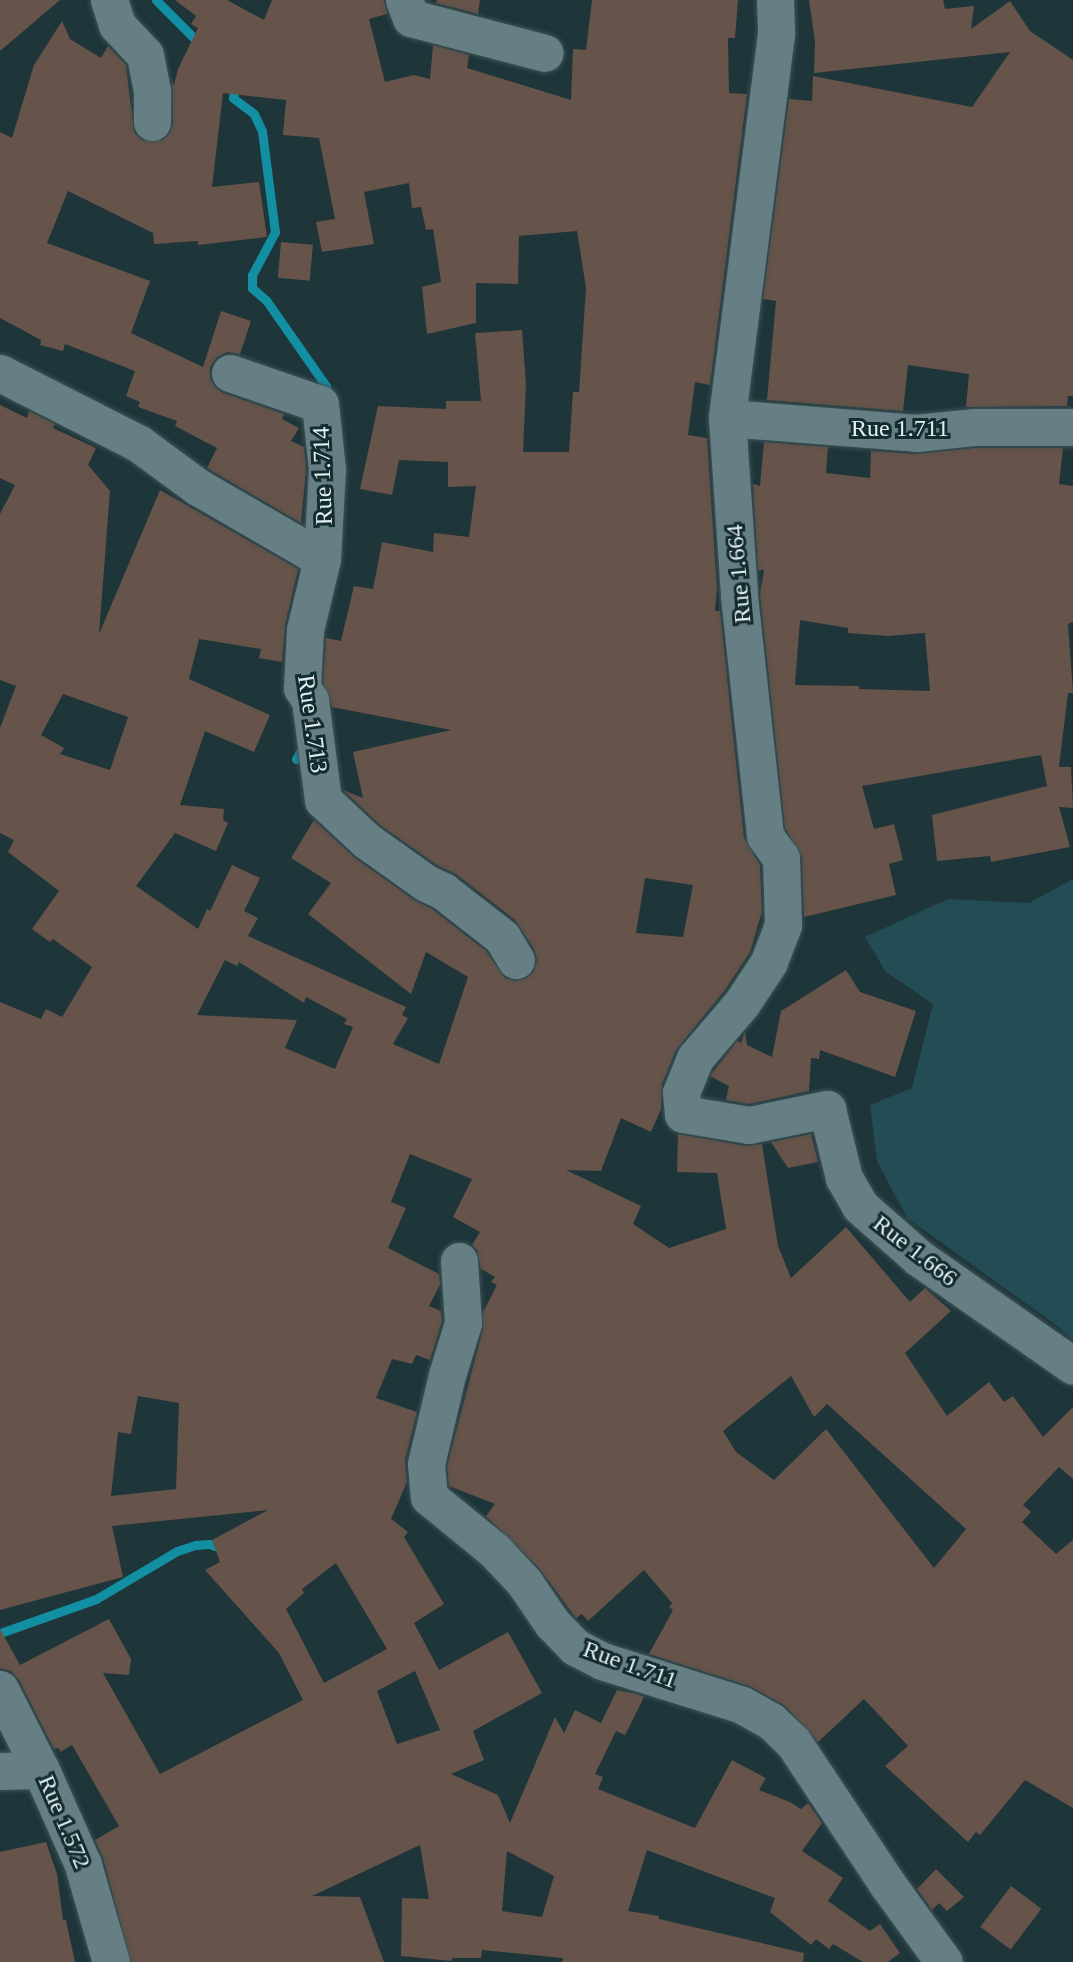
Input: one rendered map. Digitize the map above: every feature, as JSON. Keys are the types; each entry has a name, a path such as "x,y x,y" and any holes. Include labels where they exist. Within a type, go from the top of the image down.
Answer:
{"street":[{"path":"109,0 117,25 145,55 152,90 152,122"},
{"path":"404,0 411,18 545,53"},
{"name":"Rue 1.664","path":"683,1114 681,1092 695,1058 715,1038 756,983 769,962 783,925 781,858 765,836 739,596 727,418 776,34 775,0"},
{"path":"0,373 138,443 198,487 323,559"},
{"name":"Rue 1.714","path":"230,373 320,404 327,469 323,559"},
{"name":"Rue 1.711","path":"727,418 916,433 973,428 1073,426"},
{"name":"Rue 1.713","path":"323,559 305,630 302,688 310,700 323,800 367,841 426,883 443,891 502,937 516,960"},
{"name":"Rue 1.666","path":"683,1114 749,1125 827,1109 844,1178 860,1206 919,1258 1073,1366"},
{"name":"Rue 1.711","path":"458,1261 463,1322 447,1375 426,1464 429,1497 494,1549 524,1582 552,1623 575,1647 602,1661 742,1704 771,1721 793,1742 888,1885 929,1954"},
{"name":"Rue 1.572","path":"0,1689 41,1770 91,1887 110,1962"},
{"path":"0,1771 41,1770"}],"shaded area":[{"path":"1073,879 1073,1341 1060,1328 907,1218 877,1161 870,1105 912,1088 933,1004 886,972 865,937 948,899 1029,903"}],"building":[{"path":"0,0 60,0 0,51"},
{"path":"175,0 227,0 264,20 272,0 384,0 387,14 369,19 385,82 414,75 430,79 433,45 469,55 467,68 571,100 573,49 586,50 592,0 738,0 735,38 728,38 729,93 747,94 710,385 695,382 688,435 707,438 717,589 715,611 720,611 744,838 760,865 762,912 750,952 725,990 676,1050 662,1084 661,1109 651,1132 621,1118 601,1171 566,1170 641,1206 633,1224 669,1248 726,1229 717,1173 677,1172 678,1134 746,1146 762,1144 778,1246 791,1278 846,1227 910,1302 925,1288 951,1311 905,1353 947,1416 989,1382 1004,1402 1013,1396 1043,1437 1073,1407 1073,1479 1059,1467 1023,1505 1031,1512 1022,1522 1056,1554 1073,1540 1073,1808 1025,1780 980,1835 976,1832 968,1842 885,1766 908,1746 864,1699 818,1742 785,1706 752,1687 649,1654 673,1610 669,1607 672,1603 644,1570 588,1621 582,1614 576,1618 539,1568 486,1516 495,1504 449,1486 447,1466 483,1329 483,1312 497,1285 491,1282 495,1277 481,1269 477,1250 472,1245 480,1232 453,1217 472,1179 410,1154 391,1202 406,1208 388,1248 439,1274 440,1285 429,1306 441,1311 442,1321 430,1360 416,1355 412,1364 392,1359 376,1398 417,1412 405,1460 407,1482 391,1519 408,1532 404,1537 444,1604 414,1623 439,1670 508,1632 542,1693 473,1731 484,1760 451,1774 498,1795 510,1823 555,1717 564,1733 575,1710 601,1723 617,1690 644,1697 625,1735 616,1731 595,1774 603,1777 598,1789 695,1828 732,1760 766,1778 759,1790 801,1809 808,1803 822,1823 802,1851 843,1878 828,1901 870,1931 880,1924 900,1953 888,1962 863,1962 833,1944 829,1949 816,1939 811,1945 770,1912 775,1898 647,1850 628,1911 659,1916 659,1919 804,1953 803,1962 562,1962 563,1958 482,1950 481,1958 452,1958 452,1961 401,1956 402,1898 429,1899 420,1845 312,1896 360,1897 384,1962 131,1962 103,1858 95,1840 119,1826 72,1745 60,1752 59,1748 54,1749 19,1680 11,1671 0,1668 0,1629 20,1665 109,1619 131,1659 129,1675 103,1673 160,1774 303,1700 279,1653 205,1570 220,1562 212,1540 268,1510 112,1526 123,1577 0,1610 0,1002 41,1019 46,1009 62,1017 92,967 53,939 50,942 32,929 59,891 8,852 14,840 0,833 0,728 16,686 0,680 0,514 15,485 0,478 0,405 27,418 29,411 55,424 53,428 96,448 88,465 110,491 99,634 160,490 298,569 285,625 282,662 259,658 261,649 199,639 189,679 270,715 254,752 205,731 180,805 224,809 223,820 228,823 216,851 175,833 136,886 198,929 207,909 210,911 232,865 260,878 244,911 258,918 248,936 406,1007 402,1015 408,1018 393,1044 439,1064 468,977 426,952 411,994 308,914 331,883 291,858 314,820 355,858 414,900 432,909 486,951 505,978 516,981 526,978 534,971 537,960 534,949 515,920 456,874 437,865 380,825 343,790 363,798 353,752 451,730 332,707 323,682 326,638 341,641 354,586 373,589 382,542 433,552 434,533 469,537 476,486 448,487 448,462 399,460 392,495 360,489 378,406 446,409 446,401 481,401 475,333 522,330 526,384 523,452 569,452 573,392 579,392 586,288 577,231 519,236 518,284 476,283 476,323 427,334 422,287 441,282 433,229 426,230 421,207 412,208 409,183 364,192 374,244 322,252 316,222 335,219 319,138 283,135 286,100 223,93 212,187 259,182 267,237 198,245 198,241 154,244 153,233 68,191 47,243 150,281 131,333 203,367 221,311 251,321 240,354 227,352 217,357 210,367 210,378 215,387 223,393 284,414 282,419 299,428 291,441 304,447 306,470 301,523 207,468 217,448 175,426 177,421 138,407 140,402 126,396 135,371 65,344 63,351 40,345 41,340 0,318 0,132 12,138 34,65 62,21 70,39 101,58 108,46 126,65 134,132 142,140 162,140 170,133 173,123 172,83 174,85 178,69 198,28 191,24 196,16","holes":["63,694 128,717 110,770 60,754 64,748 41,735","645,878 693,885 683,937 636,933","225,960 237,966 239,962 304,1003 306,997 347,1019 344,1024 353,1027 335,1069 285,1048 297,1020 197,1015","791,1376 814,1417 827,1404 966,1529 934,1568 826,1429 774,1480 736,1452 723,1431","138,1396 179,1403 176,1489 111,1496 118,1432 131,1434","336,1563 387,1649 324,1683 286,1609 304,1593 302,1589","415,1671 440,1730 397,1744 377,1691","507,1851 554,1876 542,1917 502,1911"]},
{"path":"437,0 480,0 478,14 436,3"},
{"path":"809,0 943,0 945,9 974,6 971,29 1010,1 1030,31 1073,60 1073,396 1068,396 1067,406 966,407 969,374 908,365 903,411 767,400 776,301 763,299 789,99 812,101 813,76 972,107 1010,52 814,73 815,41"},
{"path":"281,242 313,245 310,281 278,278"},
{"path":"764,442 828,447 826,473 870,478 871,451 915,454 974,448 1063,448 1059,484 1073,486 1073,622 1068,624 1073,693 1068,693 1059,767 1071,767 1073,808 1059,807 1070,847 991,862 990,856 937,861 932,815 1047,786 1041,755 862,786 874,829 894,824 903,860 889,864 896,895 804,917 802,857 785,828 760,594 764,570 758,570 753,484 760,486","holes":["800,620 848,628 848,633 888,636 925,633 930,691 795,685"]},
{"path":"846,970 860,992 916,1011 895,1077 820,1050 819,1059 811,1058 809,1091 749,1104 726,1100 729,1086 710,1076 737,1041 741,1043 745,1032 747,1045 772,1057 781,1011"},
{"path":"811,1134 818,1162 788,1168 771,1142"},
{"path":"46,1842 57,1874 63,1920 66,1920 75,1962 0,1962 0,1852"},
{"path":"936,1869 964,1897 947,1911 939,1903 932,1910 917,1889"},
{"path":"1011,1886 1041,1909 1011,1950 980,1927"}],"waterway":[{"path":"156,0 202,46"},
{"path":"236,85 233,98 254,114 262,131 275,232 252,275 252,288 266,300 326,386 329,398"},
{"path":"296,759 306,742"},
{"path":"0,1633 96,1599 177,1551 209,1544 226,1550"}]}
